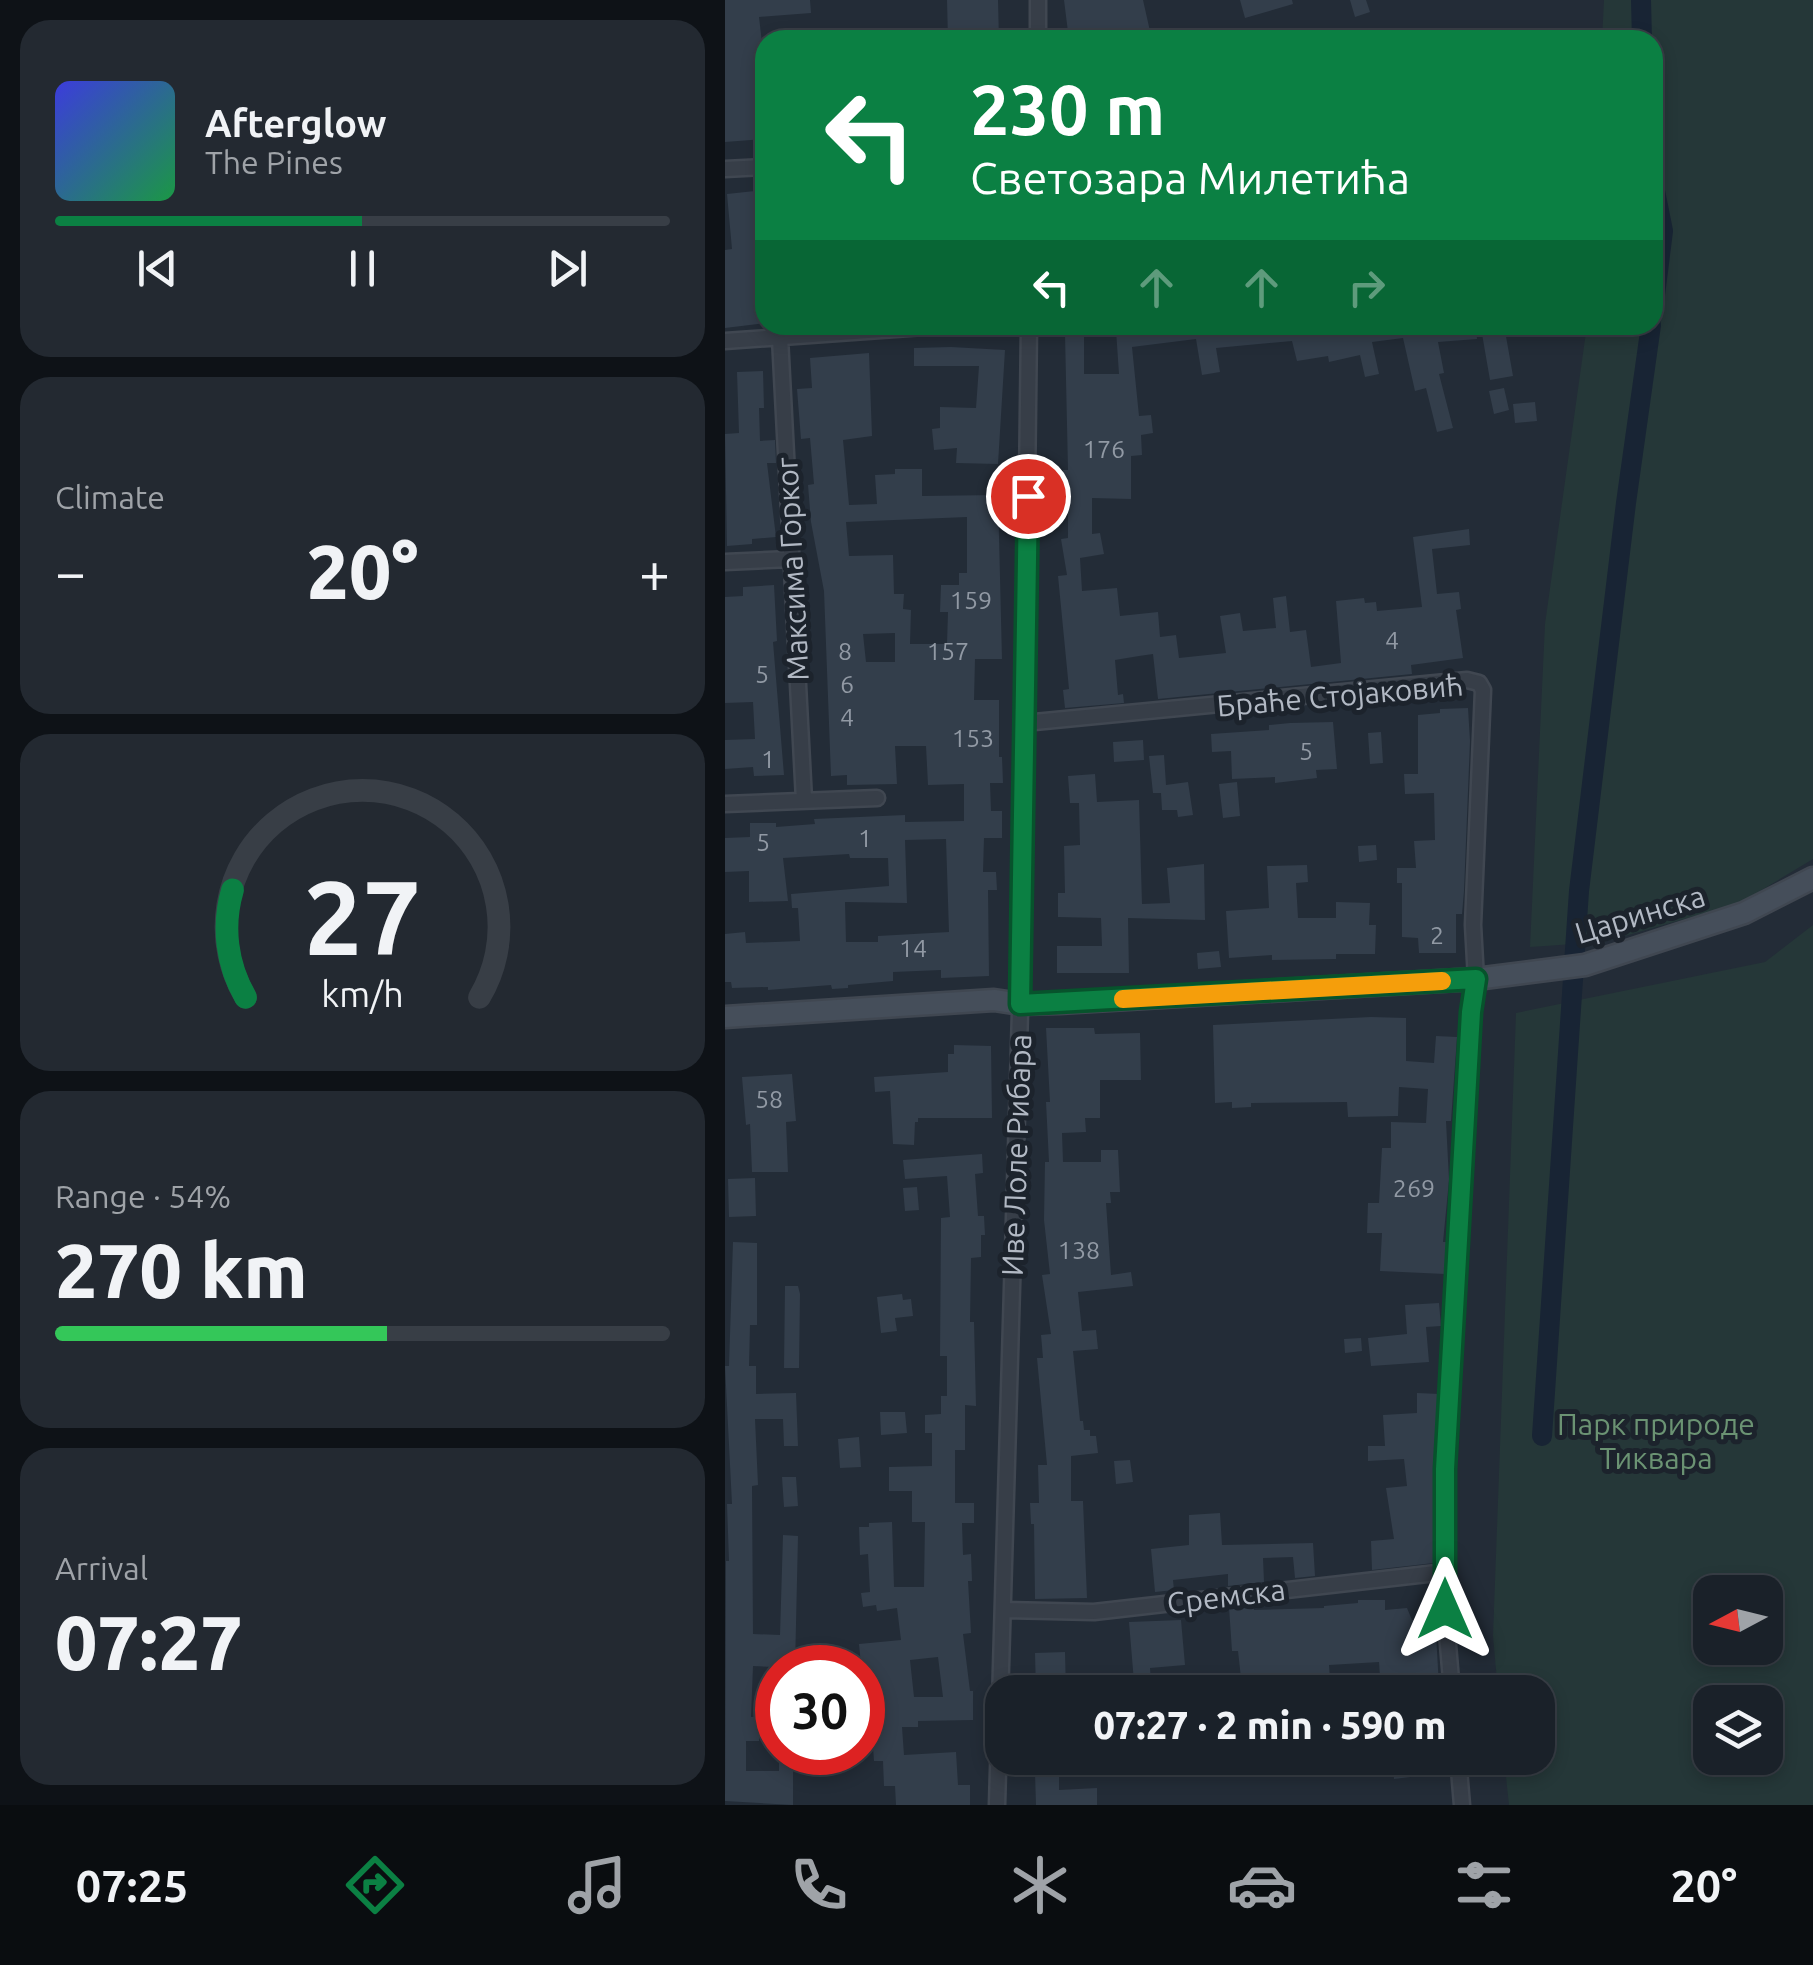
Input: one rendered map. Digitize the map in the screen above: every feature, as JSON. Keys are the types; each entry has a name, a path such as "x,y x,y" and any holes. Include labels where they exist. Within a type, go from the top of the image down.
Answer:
{"main road":[{"name":"Царинска","path":"725,1016 1476,979 1547,970 1585,964 1744,913 1813,878"}],"street":[{"path":"1038,30 1039,0"},
{"path":"725,169 755,167"},
{"path":"725,342 804,335"},
{"name":"Иве Лоле Рибара","path":"997,1805 1020,1004 1029,335"},
{"name":"Максима Горког","path":"780,338 805,800"},
{"path":"725,562 791,558"},
{"name":"Браће Стојаковић","path":"1024,723 1365,688 1467,680 1479,683 1484,710 1473,925 1476,979"},
{"path":"725,804 877,798"},
{"path":"1451,1675 1445,1572 1447,1429 1476,979"},
{"name":"Сремска","path":"1005,1610 1094,1612 1445,1572"},
{"path":"1459,1775 1462,1805"}],"green space":[{"path":"1604,0 1813,0 1813,859 1740,903 1604,942 1530,947 1545,624 1586,335 1663,335 1663,30 1602,30"},
{"name":"Парк природе Тиквара","path":"1813,925 1813,1805 1509,1805 1506,1775 1555,1775 1555,1675 1496,1675 1493,1636 1516,1013 1765,962"}],"building":[{"path":"725,0 810,0 811,13 759,17 760,30 755,30 755,140 725,142"},
{"path":"947,0 998,0 999,30 948,30"},
{"path":"1064,0 1143,0 1150,30 1068,30"},
{"path":"1240,0 1292,0 1293,4 1245,18"},
{"path":"1350,0 1366,0 1370,12 1355,17"},
{"path":"755,191 755,324 725,328 725,250 732,249 727,194"},
{"path":"1065,335 1084,335 1084,374 1119,374 1116,335 1477,335 1477,339 1438,342 1444,373 1439,374 1453,428 1437,432 1426,388 1415,391 1403,338 1372,342 1379,374 1365,377 1360,355 1329,362 1328,356 1297,361 1292,341 1216,348 1220,372 1202,375 1196,339 1132,347 1139,416 1151,415 1153,433 1141,435 1142,455 1131,456 1131,499 1092,498 1092,534 1100,533 1104,554 1080,558 1082,591 1117,588 1120,616 1158,612 1160,637 1176,635 1179,658 1226,653 1220,616 1240,613 1243,631 1276,628 1273,598 1286,596 1290,632 1306,630 1311,667 1341,663 1336,601 1364,598 1365,603 1376,602 1377,611 1422,607 1413,537 1469,529 1470,545 1432,549 1437,594 1459,592 1461,609 1456,610 1463,658 1411,665 1412,674 1158,699 1153,654 1115,660 1118,695 1123,694 1124,703 1065,708 1063,690 1069,689 1058,576 1067,575 1061,539 1068,538 1068,498 1063,498 1063,470 1068,470"},
{"path":"1482,335 1506,335 1513,376 1490,380"},
{"path":"914,348 1005,350 998,464 956,463 957,448 934,450 932,429 940,428 940,407 976,408 979,366 914,366"},
{"path":"869,353 872,436 843,440 849,505 877,504 875,475 895,474 895,469 922,469 922,496 998,495 1002,659 975,659 974,700 999,700 1003,783 990,783 991,811 1002,811 1002,838 984,838 983,872 996,872 997,890 988,890 989,976 941,978 941,970 893,972 893,981 832,989 831,985 768,990 732,988 731,982 725,982 725,934 745,932 746,943 800,941 798,908 792,908 791,894 889,886 888,858 850,858 849,854 783,858 788,901 749,902 749,871 725,872 725,838 750,837 750,823 776,823 776,827 815,824 814,819 905,815 905,822 964,821 964,784 928,785 926,746 895,746 897,784 847,785 847,775 831,776 824,591 811,522 808,485 814,484 810,438 801,439 797,389 812,388 810,358","holes":["967,517 967,573 959,573 959,585 941,585 940,612 948,612 947,644 910,644 911,610 903,609 904,594 894,594 893,555 849,556 846,522","895,633 895,662 866,662 863,634","946,839 949,932 878,936 878,942 846,942 845,902 907,903 905,840"]},
{"path":"763,371 760,441 775,440 776,463 767,463 776,537 727,546 725,434 739,433 737,372"},
{"path":"1504,388 1509,410 1494,414 1489,391"},
{"path":"1535,402 1537,421 1515,423 1513,404"},
{"path":"774,585 777,641 773,642 784,775 754,776 753,767 725,769 725,740 755,739 753,702 725,703 725,597 743,596 743,587"},
{"path":"1468,708 1464,891 1462,914 1456,914 1456,953 1419,953 1418,938 1402,937 1402,883 1397,883 1397,868 1416,868 1414,841 1435,840 1434,793 1405,794 1404,774 1418,774 1418,715"},
{"path":"1333,722 1337,769 1316,770 1317,778 1275,783 1275,777 1232,779 1231,751 1212,752 1211,734 1269,730 1269,725"},
{"path":"1381,732 1383,763 1370,764 1368,733"},
{"path":"1143,740 1144,760 1114,762 1113,742"},
{"path":"1164,755 1166,785 1188,782 1193,815 1178,817 1177,810 1162,810 1161,793 1153,793 1149,756"},
{"path":"1095,774 1097,802 1139,800 1142,904 1170,903 1167,868 1204,864 1205,920 1128,918 1129,973 1057,973 1057,946 1102,946 1101,918 1058,917 1058,893 1065,893 1064,846 1080,845 1079,803 1070,803 1068,776"},
{"path":"1237,782 1240,816 1223,818 1219,784"},
{"path":"1376,845 1377,860 1359,862 1358,846"},
{"path":"1307,865 1308,882 1296,883 1298,918 1336,918 1336,902 1370,903 1369,925 1376,925 1375,954 1336,954 1336,959 1272,960 1272,955 1229,958 1226,911 1269,908 1267,866"},
{"path":"1219,951 1221,967 1198,969 1197,953"},
{"path":"1406,1018 1406,1061 1434,1063 1436,1036 1457,1037 1451,1121 1446,1121 1449,1180 1443,1242 1447,1242 1445,1274 1380,1271 1382,1233 1367,1233 1368,1203 1379,1203 1382,1148 1391,1148 1391,1122 1426,1123 1428,1089 1399,1087 1398,1116 1348,1117 1347,1102 1251,1103 1251,1107 1232,1108 1232,1102 1215,1103 1213,1025"},
{"path":"1046,1028 1094,1028 1095,1034 1140,1033 1141,1080 1100,1080 1100,1118 1085,1118 1086,1132 1062,1133 1063,1162 1101,1162 1101,1150 1118,1150 1120,1192 1110,1192 1111,1203 1106,1203 1111,1275 1131,1272 1133,1286 1078,1292 1082,1331 1096,1330 1098,1349 1073,1351 1080,1421 1084,1430 1090,1430 1090,1436 1096,1436 1098,1453 1071,1456 1071,1501 1083,1501 1087,1598 1035,1599 1030,1503 1039,1503 1038,1465 1047,1465 1037,1358 1043,1358 1041,1335 1051,1334 1042,1275 1050,1274 1044,1220 1045,1162 1049,1162 1046,1102 1050,1102"},
{"path":"954,1045 991,1046 992,1118 918,1118 914,1145 893,1144 890,1091 875,1092 874,1077 948,1072 948,1054 954,1054"},
{"path":"792,1074 796,1121 786,1122 788,1172 752,1172 750,1124 746,1125 742,1077"},
{"path":"982,1154 983,1173 975,1174 978,1216 984,1216 985,1235 981,1235 981,1257 971,1258 970,1322 974,1322 976,1406 965,1405 965,1450 955,1450 955,1503 974,1503 974,1523 962,1523 963,1555 971,1554 971,1633 963,1634 973,1691 973,1720 918,1721 918,1727 902,1727 904,1755 956,1752 958,1785 970,1785 970,1805 896,1805 895,1786 884,1786 885,1645 859,1645 901,1640 897,1608 877,1611 876,1605 863,1607 861,1593 870,1592 868,1554 860,1555 859,1527 892,1522 894,1587 924,1587 925,1522 912,1522 912,1491 889,1491 889,1467 932,1466 932,1433 925,1433 925,1415 941,1414 941,1396 947,1396 947,1356 940,1356 941,1218 950,1217 947,1176 905,1179 903,1160","holes":["938,1657 943,1697 914,1697 910,1660"]},
{"path":"755,1178 756,1216 729,1217 728,1179"},
{"path":"917,1187 919,1210 905,1211 903,1188"},
{"path":"733,1242 757,1243 757,1325 750,1325 749,1366 756,1366 756,1394 796,1393 798,1446 784,1446 783,1419 755,1419 758,1485 752,1486 753,1634 780,1635 783,1535 798,1536 796,1645 755,1645 751,1717 755,1717 755,1741 746,1741 746,1771 755,1771 755,1775 793,1775 793,1805 725,1801 727,1504 732,1504 725,1366 729,1366"},
{"path":"785,1286 798,1286 800,1294 799,1368 784,1368"},
{"path":"902,1294 903,1300 911,1299 913,1316 895,1318 897,1331 881,1333 877,1297"},
{"path":"1439,1303 1441,1326 1426,1327 1429,1362 1371,1366 1368,1338 1407,1334 1405,1305"},
{"path":"1361,1338 1362,1351 1345,1353 1344,1339"},
{"path":"1417,1393 1439,1394 1434,1563 1372,1570 1371,1541 1394,1539 1386,1488 1407,1486 1404,1459 1368,1461 1368,1446 1385,1446 1383,1415 1417,1413"},
{"path":"880,1412 905,1412 907,1433 881,1435"},
{"path":"859,1437 861,1467 840,1468 838,1439"},
{"path":"1130,1460 1133,1482 1116,1484 1114,1461"},
{"path":"782,1477 796,1477 798,1506 784,1507"},
{"path":"1220,1513 1222,1545 1313,1543 1315,1576 1295,1578 1293,1557 1263,1558 1264,1582 1228,1586 1228,1574 1173,1580 1174,1590 1155,1592 1151,1549 1189,1545 1189,1515"},
{"path":"1385,1600 1385,1610 1407,1608 1412,1620 1430,1619 1431,1635 1436,1634 1438,1675 1380,1675 1379,1662 1329,1665 1330,1675 1241,1675 1238,1651 1232,1651 1229,1607 1324,1608"},
{"path":"1181,1620 1185,1665 1150,1668 1151,1675 1133,1675 1129,1622"},
{"path":"1065,1652 1066,1675 1036,1675 1035,1653"},
{"path":"1035,1775 1059,1775 1059,1790 1097,1788 1097,1805 1036,1805"},
{"path":"1394,1775 1427,1775 1394,1779"}],"waterway":[{"path":"1641,0 1642,30"},
{"path":"1542,1436 1579,891 1650,335"}],"slow traffic":[{"path":"1123,999 1442,981"}],"route":[{"path":"1028,496 1020,1004 1476,979 1445,1469 1445,1609"}]}
